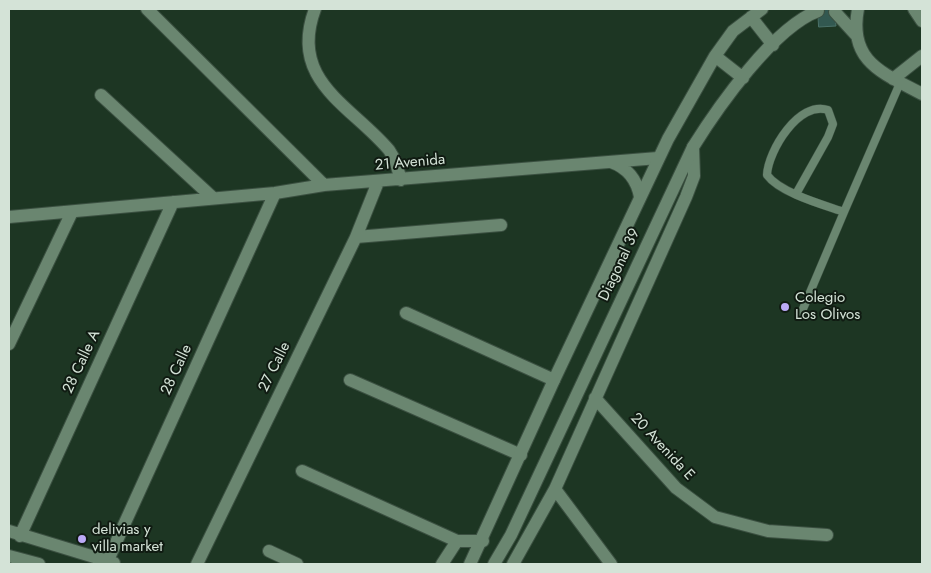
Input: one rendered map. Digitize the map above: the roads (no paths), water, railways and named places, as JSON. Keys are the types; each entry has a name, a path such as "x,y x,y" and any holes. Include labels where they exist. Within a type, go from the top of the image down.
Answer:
{"street":[{"path":"147,9 324,185"},
{"path":"315,9 310,53 318,80 390,150 395,160 400,180"},
{"path":"856,35 858,9"},
{"path":"914,9 922,21"},
{"name":"Diagonal 39","path":"494,564 515,526 693,147 716,111 773,44 801,19 818,11"},
{"path":"835,12 856,35 869,61 896,81 922,94"},
{"path":"757,13 773,44"},
{"name":"Diagonal 39","path":"470,564 483,541 554,380 658,158 689,98 733,31 757,13"},
{"path":"715,56 743,78"},
{"path":"896,81 922,56"},
{"path":"101,95 212,197"},
{"path":"513,564 555,489 688,192 694,176 693,147"},
{"name":"21 Avenida","path":"9,217 212,197 275,193 324,185 658,158"},
{"path":"611,162 629,173 635,180 640,197"},
{"name":"27 Calle","path":"197,564 356,238 378,182"},
{"name":"28 Calle","path":"111,562 275,193"},
{"name":"28 Calle A","path":"14,533 173,202"},
{"path":"9,344 72,212"},
{"path":"356,238 501,225"},
{"path":"406,313 554,380"},
{"path":"350,380 521,455"},
{"name":"20 Avenida E","path":"595,398 676,488 715,517 768,531 827,535"},
{"path":"302,471 457,541 483,541"},
{"path":"555,489 611,564"},
{"path":"14,533 111,562"},
{"path":"442,564 457,541"},
{"path":"269,551 297,564"},
{"path":"9,556 39,564"}],"lane":[{"path":"800,316 896,81"},
{"path":"796,194 828,137 832,124 831,115 828,110 815,108 796,120 784,132 767,167 767,175 771,180 796,194 844,212"}],"place":[{"name":"Colegio Los Olivos","path":"785,307"},
{"name":"delivias y villa market","path":"82,539"}]}
